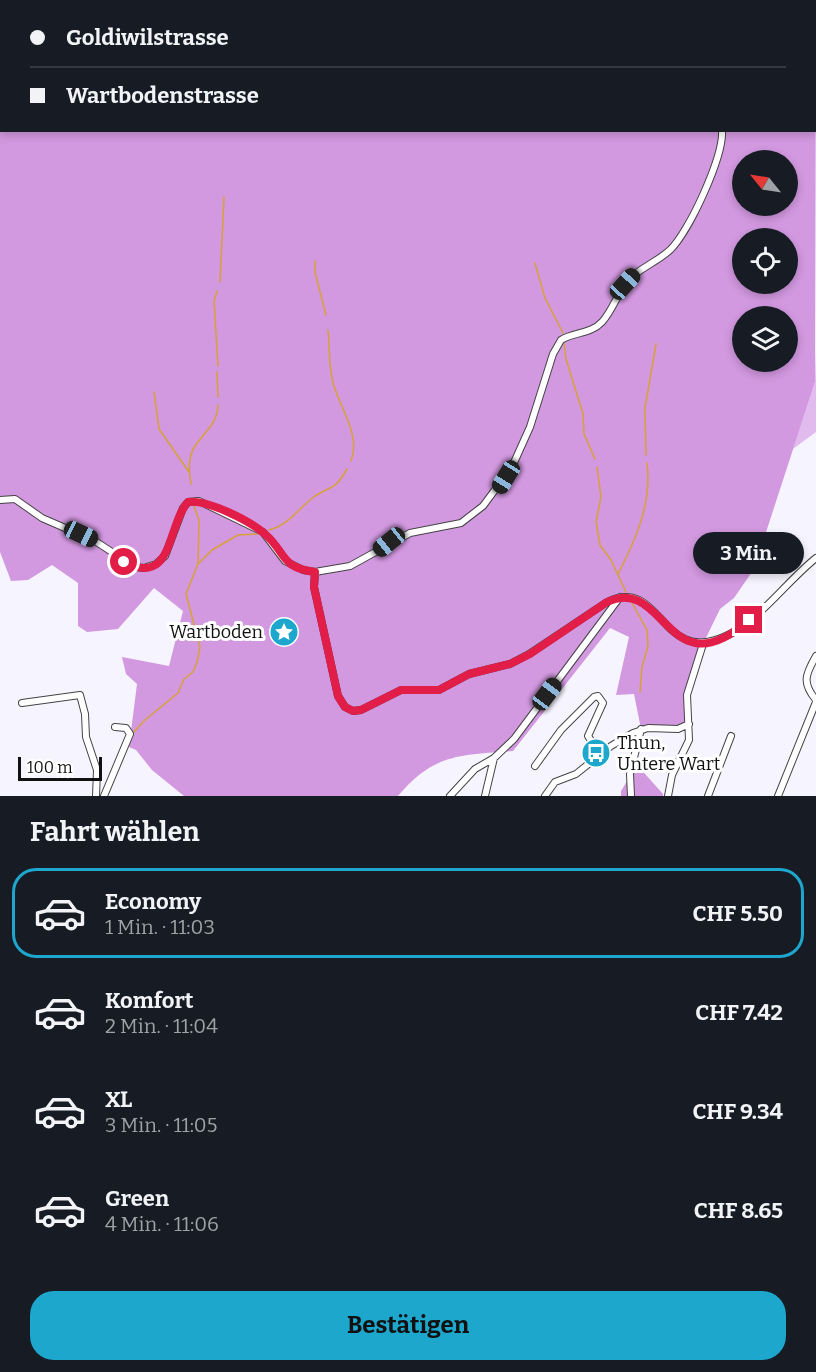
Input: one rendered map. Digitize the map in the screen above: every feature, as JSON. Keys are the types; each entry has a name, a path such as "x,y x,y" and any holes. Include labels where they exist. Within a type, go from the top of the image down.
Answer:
{"street":[{"path":"0,500 15,499 52,523 95,541 124,562 144,568 156,564 165,556 183,508 188,502 199,501 263,532 285,561 303,570 315,572 350,566 410,533 461,523 483,506 512,467 530,427 556,346 567,336 590,331 603,322 625,284 635,273 675,245 718,161 722,146 722,132"},
{"path":"315,572 314,587 338,696 345,707 353,711 361,710 401,690 439,690 469,674 510,664 530,654 607,602 620,597 630,596 639,599 682,639 704,644 725,637 742,626 816,558"},
{"path":"450,796 476,769 494,758 514,739 620,597"},
{"path":"668,796 672,775 689,740 687,695 704,644"},
{"path":"778,796 816,701 806,687 804,678 816,657"},
{"path":"22,703 80,694 85,714 86,737 95,763 96,796"},
{"path":"534,766 561,730 594,696 598,696 603,703 588,736 600,754"},
{"path":"545,796 555,782 576,774 600,754 641,729 671,730 689,724"},
{"path":"104,796 130,734 126,728 115,727"},
{"path":"631,796 630,774 641,729"},
{"path":"708,796 731,736"},
{"path":"485,796 494,758"},
{"path":"97,777 111,781"}],"shaded area":[{"path":"0,132 816,132 815,382 754,569 734,598 720,609 703,644 687,695 689,724 641,729 634,694 616,695 629,637 610,628 513,751 463,756 436,764 424,771 398,796 184,796 152,770 136,750 129,747 137,684 126,674 122,657 169,666 183,611 154,588 118,629 87,632 78,626 78,583 52,565 28,580 11,581 0,552"},
{"path":"816,350 816,432 793,449 815,382"},
{"path":"637,765 663,796 621,796 621,791"}],"waterway":[{"path":"220,282 224,197"},
{"path":"315,261 315,272 326,315"},
{"path":"535,263 545,298 563,333"},
{"path":"217,291 214,301 218,366"},
{"path":"328,330 332,379 354,442 351,461"},
{"path":"564,343 566,359 583,414 584,434 595,459"},
{"path":"646,455 645,408 656,344"},
{"path":"217,372 218,397"},
{"path":"154,392 159,429 189,472"},
{"path":"191,484 191,455 195,446 213,423 218,405"},
{"path":"618,574 631,548 645,506 647,463"},
{"path":"597,467 601,497 596,522 600,545 611,560 626,592"},
{"path":"269,530 289,520 315,496 336,484 347,469"},
{"path":"194,506 199,520 198,564"},
{"path":"133,733 178,693 184,679 193,672 197,662 200,647 186,594 198,564 212,550 238,535 257,534"},
{"path":"631,601 647,630 648,646 642,667 640,692"}],"place":[{"name":"Wartboden","path":"284,632"},
{"name":"Thun, Untere Wart","path":"596,753"}],"route":[{"path":"124,562 144,568 156,564 165,556 174,537 178,516 188,502 199,501 209,504 263,532 285,561 303,570 315,572 314,587 338,696 345,707 353,711 361,710 401,690 430,692 439,690 469,674 510,664 530,654 607,602 620,597 630,596 639,599 652,609 669,629 691,643 704,644 725,637 749,620"}]}
